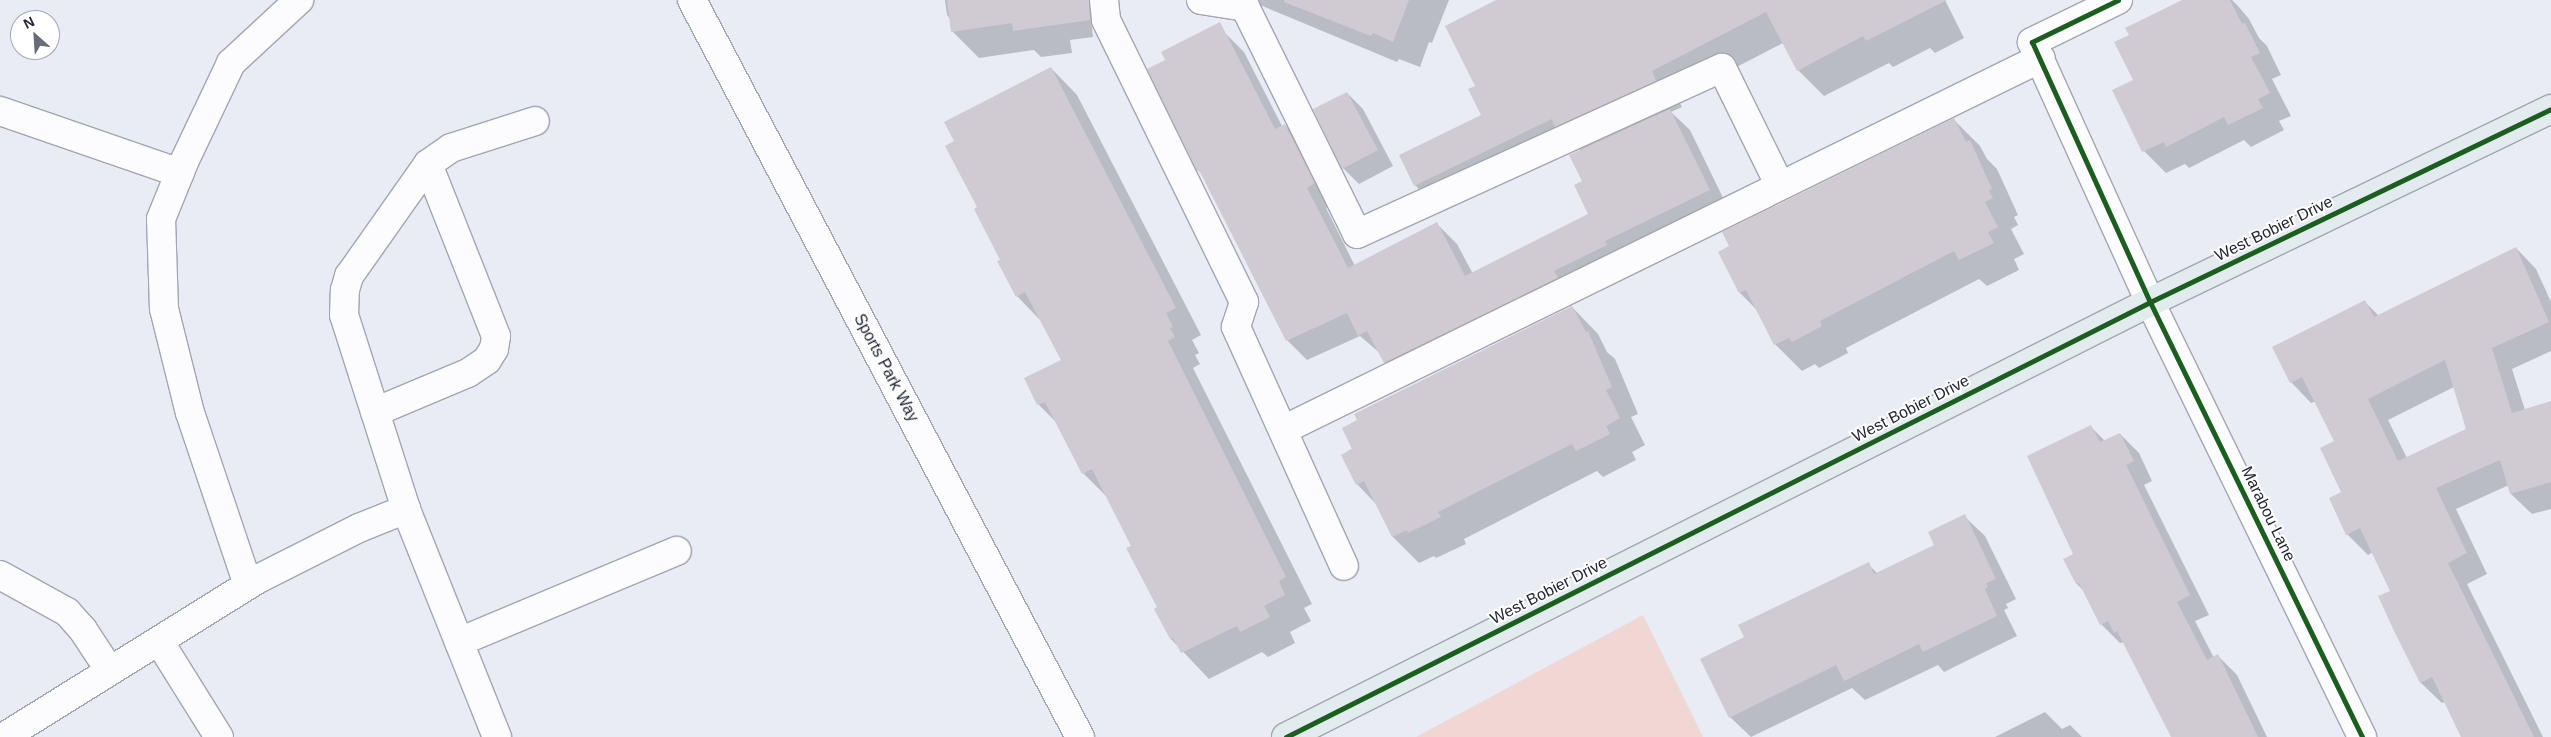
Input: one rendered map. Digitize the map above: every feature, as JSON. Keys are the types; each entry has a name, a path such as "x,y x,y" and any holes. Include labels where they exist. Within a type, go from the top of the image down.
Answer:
{"main road":[{"name":"West Bobier Drive","path":"1286,737 2150,302 2551,109"}],"street":[{"path":"248,586 190,413 164,309 161,220 180,173 231,64 299,0"},
{"name":"Sports Park Way","path":"692,0 1080,737"},
{"path":"1104,0 1106,20 1244,302 1236,327 1344,566"},
{"path":"1201,0 1244,8 1357,234 1722,68 1780,186"},
{"name":"Marabou Lane","path":"2118,0 2032,42 2041,58 2150,302 2362,737"},
{"path":"1283,430 2041,58"},
{"path":"0,111 180,173"},
{"path":"497,737 406,509 344,315 345,290 350,276 428,164 451,148 535,120"},
{"path":"375,412 468,372 487,360 494,349 496,336 428,164"},
{"path":"4,737 248,586 359,528 406,509"},
{"path":"459,642 677,551"},
{"path":"0,575 67,612 83,630 110,671"},
{"path":"159,641 219,737"}],"shaded area":[{"path":"1643,615 1703,737 1416,737"}],"building":[{"path":"947,0 1089,0 1090,20 1013,31 1012,23 951,32"},
{"path":"1284,0 1409,0 1393,42 1373,33 1371,36 1284,2"},
{"path":"1496,0 1947,0 1866,41 1863,36 1797,71 1766,12 1652,71 1656,81 1555,127 1552,119 1414,186 1399,155 1481,115 1468,89 1475,86 1445,26"},
{"path":"2182,0 2230,0 2242,24 2245,23 2260,53 2251,57 2270,93 2258,99 2263,108 2228,125 2224,117 2166,147 2164,142 2142,152 2112,90 2133,80 2114,42 2129,35 2125,28"},
{"path":"1220,22 1275,129 1285,124 1315,183 1307,188 1348,268 1437,222 1465,276 1588,214 1574,185 1582,181 1569,155 1670,109 1710,190 1605,241 1607,245 1554,271 1558,278 1384,363 1367,331 1358,336 1347,313 1286,341 1199,170 1197,171 1147,69 1165,60 1161,52"},
{"path":"1051,67 1176,308 1166,313 1173,327 1170,328 1175,337 1168,341 1286,577 1279,581 1285,595 1264,606 1270,617 1240,632 1237,626 1181,653 1173,638 1170,639 1154,609 1157,607 1126,548 1131,546 1092,469 1082,474 1045,402 1037,405 1024,378 1061,360 1025,292 1016,297 997,261 1000,260 974,209 977,207 945,146 954,141 944,122"},
{"path":"1347,92 1378,150 1342,169 1313,109"},
{"path":"1954,118 1966,142 1970,140 1992,189 1989,190 1993,198 1985,202 1998,227 1988,232 1994,243 1959,260 1954,251 1820,321 1822,326 1792,342 1789,338 1774,345 1746,290 1739,293 1718,252 1729,246 1722,232"},
{"path":"2516,247 2549,322 2492,348 2512,413 2551,401 2551,482 2510,494 2500,460 2436,488 2467,553 2448,563 2534,737 2461,737 2432,677 2420,683 2395,633 2378,596 2390,591 2360,528 2346,535 2329,498 2341,492 2320,448 2334,441 2302,377 2290,383 2272,347 2365,300 2374,317","holes":["2445,360 2466,429 2398,461 2368,399"]},
{"path":"1572,306 1586,332 1588,331 1612,387 1606,390 1620,418 1606,426 1610,434 1576,451 1572,444 1438,512 1441,517 1408,533 1407,530 1392,537 1364,481 1356,485 1341,455 1352,449 1342,428 1357,420 1354,414"},
{"path":"2091,425 2100,442 2120,433 2134,461 2126,465 2190,595 2177,602 2207,660 2218,654 2258,737 2171,737 2117,631 2114,633 2108,621 2100,625 2079,583 2076,584 2063,559 2073,554 2027,456"},
{"path":"1965,514 1996,579 1986,583 1988,587 1985,589 1997,616 1923,652 1919,644 1844,681 1836,665 1729,718 1700,659 1744,637 1738,625 1869,562 1874,574 1934,545 1928,532"}],"cycle path":[{"path":"2118,0 2032,42 2150,302 2362,737"},
{"path":"1286,737 2150,302 2551,109"}]}
